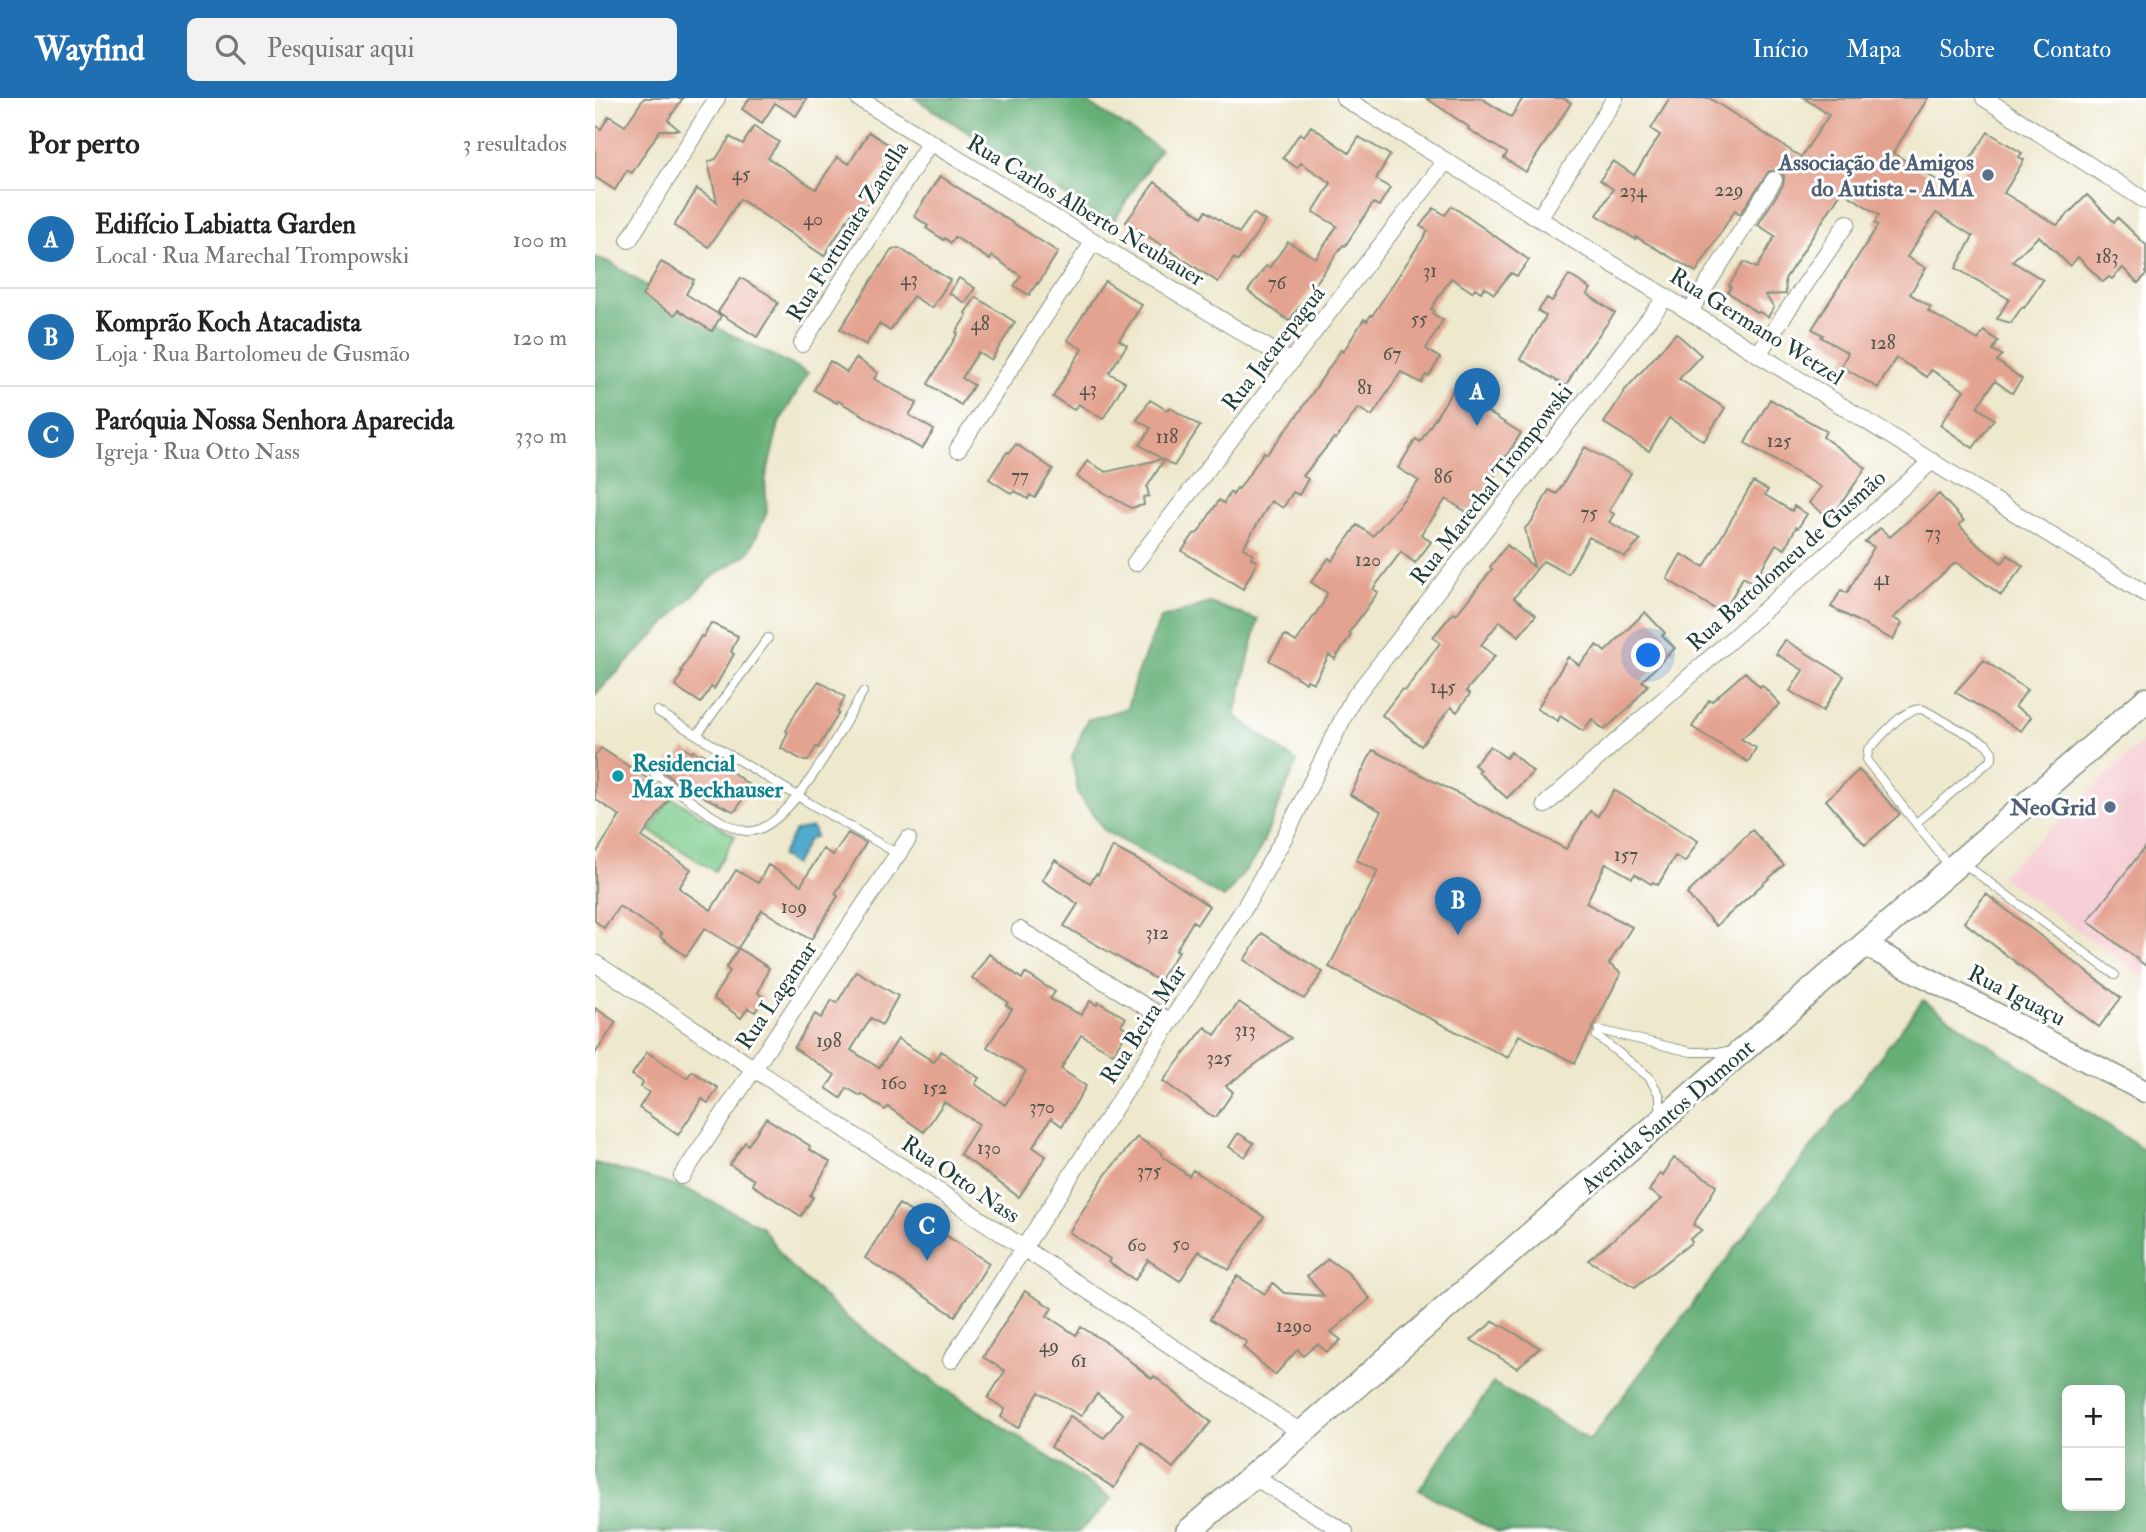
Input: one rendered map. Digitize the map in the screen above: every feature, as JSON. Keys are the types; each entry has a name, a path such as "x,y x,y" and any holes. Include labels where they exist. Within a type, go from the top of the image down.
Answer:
{"main road":[{"name":"Avenida Santos Dumont","path":"1188,1532 2146,700"}],"street":[{"path":"629,240 717,98"},
{"name":"Rua Carlos Alberto Neubauer","path":"858,98 1291,362"},
{"name":"Rua Germano Wetzel","path":"1344,98 2146,594"},
{"path":"1539,218 1615,98"},
{"path":"1984,98 2146,201"},
{"name":"Rua Fortunata Zanella","path":"802,344 930,142"},
{"name":"Rua Jacarepaguá","path":"1136,563 1446,161"},
{"path":"1690,311 1774,180"},
{"path":"1758,354 1847,223"},
{"path":"958,449 1094,241"},
{"name":"Rua Marechal Trompowski","path":"1352,700 1666,297"},
{"name":"Rua Bartolomeu de Gusmão","path":"1545,805 1932,461"},
{"name":"Rua Beira Mar","path":"951,1360 1267,871 1352,700"},
{"name":"Rua Lagamar","path":"682,1176 908,839"},
{"path":"1020,930 1171,1022"},
{"name":"Rua Iguaçu","path":"1864,945 2146,1092"},
{"name":"Rua Otto Nass","path":"595,963 1303,1433"},
{"path":"1252,1476 1345,1532"}],"lane":[{"path":"697,735 768,638"},
{"path":"654,774 724,823 747,831 761,829 780,817 799,797 863,692"},
{"path":"1916,823 1992,759 1992,752 1986,744 1922,709 1915,708 1906,713 1868,750 1867,761 1916,823 1956,865 2115,975"},
{"path":"657,711 898,854"},
{"path":"1660,1122 1660,1096 1649,1077 1598,1033 1691,1052 1740,1053"}],"shaded area":[{"name":"NeoGrid","path":"2146,738 2146,978 2000,876"}],"green space":[{"path":"915,98 1080,98 1160,149 1111,225"},
{"path":"595,257 609,262 694,316 808,373 779,423 765,481 767,512 749,552 708,580 595,695"},
{"path":"1210,603 1258,620 1235,716 1297,762 1258,854 1224,898 1105,831 1078,794 1072,757 1087,720 1127,708 1136,676 1161,618"},
{"path":"671,797 735,836 715,871 650,831"},
{"path":"1923,1000 2146,1151 2146,1532 1498,1532 1419,1490 1493,1383 1590,1440"},
{"path":"595,1163 686,1189 761,1226 789,1265 846,1317 907,1363 1112,1499 1079,1532 595,1532"}],"water":[{"path":"812,827 816,836 808,840 794,865 781,856 795,831"}],"building":[{"path":"644,98 683,98 668,120 679,130 660,130 632,173 627,170 615,190 595,177 595,125 601,129 609,116 625,126"},
{"path":"750,98 807,98 796,116 775,103 762,123 742,109"},
{"path":"1426,98 1481,98 1511,117 1523,98 1563,98 1571,103 1526,172 1504,158 1507,153"},
{"path":"1670,98 1709,98 1801,157 1829,115 1804,98 1928,98 1893,153 1951,189 1988,132 2022,153 2019,157 2024,160 2004,193 2057,225 2087,195 2114,222 2118,218 2146,245 2146,275 2138,283 2123,268 2112,279 2109,277 2103,282 2078,257 2070,266 2039,236 2012,261 2043,280 2011,323 1997,319 2009,299 1956,268 1973,236 1936,213 1907,257 1926,268 1910,294 1931,307 1928,311 1978,340 1984,331 1998,341 1993,350 2002,355 1997,361 2022,379 2012,393 1995,381 1977,407 1994,419 1973,448 1940,425 1964,390 1931,370 1927,377 1896,358 1878,388 1841,366 1848,353 1812,329 1878,225 1874,223 1879,215 1842,191 1785,279 1786,294 1765,295 1774,307 1768,317 1757,313 1728,292 1731,287 1729,285 1744,262 1757,268 1775,236 1758,225 1783,185 1784,176 1779,171 1769,171 1740,214 1735,210 1696,272 1597,215 1613,189 1600,180 1613,161 1634,175 1660,135 1651,129"},
{"path":"754,126 779,142 768,158 816,189 837,157 849,164 869,132 895,149 871,186 877,190 860,216 853,211 824,256 740,199 709,247 674,226 697,189 717,202 708,162 716,159 730,137 743,144"},
{"path":"1311,126 1349,153 1359,137 1390,155 1376,179 1390,188 1379,206 1373,203 1345,246 1343,245 1289,321 1248,291 1288,242 1316,258 1337,226 1313,212 1331,183 1301,163 1297,168 1283,158 1300,133 1304,136"},
{"path":"940,176 1058,252 1029,295 1014,286 1021,276 992,256 990,260 955,237 951,243 945,238 944,240 914,216"},
{"path":"1155,182 1202,217 1206,211 1239,233 1253,213 1265,221 1238,261 1234,258 1218,282 1126,222"},
{"path":"1452,206 1529,260 1517,276 1511,273 1494,294 1484,287 1481,292 1475,288 1472,292 1451,278 1431,309 1434,310 1432,313 1443,320 1426,349 1440,358 1429,376 1426,375 1421,383 1401,372 1372,416 1358,408 1336,439 1334,438 1303,476 1308,479 1299,495 1293,492 1283,508 1271,501 1243,548 1253,554 1251,558 1257,562 1243,589 1182,551 1194,534 1198,533 1219,500 1224,503 1230,492 1233,495 1237,488 1239,489 1264,452 1267,454 1299,413 1364,319 1367,321 1372,316 1428,231 1420,226 1434,208 1445,215"},
{"path":"899,248 950,280 932,308 913,296 890,331 879,324 866,345 840,329 892,249"},
{"path":"661,262 694,280 686,294 721,316 712,331 678,310 675,315 642,296"},
{"path":"1569,275 1591,289 1587,294 1615,313 1581,359 1566,386 1520,359 1546,316 1538,311 1547,298 1552,301"},
{"path":"741,278 778,303 757,337 718,312"},
{"path":"959,278 975,288 965,303 949,293"},
{"path":"1105,281 1142,305 1119,340 1127,345 1109,373 1125,382 1103,419 1078,404 1074,410 1053,397 1082,349 1067,340"},
{"path":"976,297 1015,322 991,360 978,352 962,378 974,385 961,405 928,384"},
{"path":"1676,333 1701,355 1679,379 1725,408 1704,441 1669,418 1649,451 1604,423 1625,390"},
{"path":"856,358 878,373 874,379 917,403 909,415 934,430 922,449 814,390 830,361 847,372"},
{"path":"1453,390 1521,433 1470,514 1446,499 1421,534 1431,542 1415,563 1401,552 1373,589 1378,592 1349,633 1351,635 1335,659 1329,655 1314,683 1307,680 1306,683 1269,660 1285,635 1296,642 1323,603 1327,593 1311,582 1329,558 1332,561 1357,525 1373,536 1419,481 1398,468 1416,439 1420,442"},
{"path":"1770,399 1826,431 1823,437 1866,468 1829,517 1809,503 1821,487 1745,443"},
{"path":"1150,400 1167,410 1169,407 1200,426 1174,466 1164,460 1147,487 1149,496 1143,497 1144,505 1131,508 1077,477 1087,461 1106,472 1162,459 1140,445 1151,428 1137,420"},
{"path":"1016,444 1053,469 1035,498 1030,495 1028,499 1015,491 1012,494 989,479 1007,452"},
{"path":"1585,447 1631,473 1609,511 1614,514 1609,522 1641,540 1625,557 1589,537 1568,574 1543,561 1514,598 1536,615 1519,636 1500,621 1481,645 1495,656 1466,691 1470,694 1457,712 1451,707 1421,746 1382,715 1402,689 1405,691 1440,643 1433,637 1453,613 1456,615 1507,545 1534,567 1525,528 1532,521 1549,490 1557,494"},
{"path":"1753,482 1768,490 1765,495 1792,511 1794,506 1807,514 1798,528 1796,527 1785,549 1776,544 1753,583 1743,577 1723,614 1667,579 1681,554 1704,567"},
{"path":"1939,494 1964,521 1959,525 1978,545 2002,563 2008,555 2023,566 2001,595 1956,562 1893,618 1902,623 1893,640 1831,607 1841,590 1847,593 1874,547 1865,542 1880,528 1890,537"},
{"path":"1645,612 1665,633 1662,636 1675,648 1642,681 1648,685 1629,708 1604,730 1592,719 1583,731 1560,716 1558,721 1537,709 1568,657 1579,665 1597,645 1605,652"},
{"path":"711,623 738,636 731,652 734,654 714,689 711,687 701,703 675,686 701,636 703,637"},
{"path":"1785,640 1844,676 1823,711 1790,691 1803,670 1776,654"},
{"path":"1984,660 2027,690 2015,707 2031,717 2021,731 1955,692"},
{"path":"1745,672 1780,704 1741,739 1756,748 1748,762 1692,727 1709,700 1712,701"},
{"path":"819,681 845,697 837,712 839,713 818,748 816,747 808,761 804,761 781,748 797,710"},
{"path":"1490,746 1506,758 1511,752 1533,772 1507,798 1478,772 1480,770 1474,765"},
{"path":"601,748 672,795 642,837 691,869 679,888 711,910 736,870 758,883 768,865 801,885 823,849 833,855 848,833 866,843 811,940 762,910 738,948 769,968 758,993 764,998 755,1012 748,1008 741,1018 713,998 730,971 726,968 738,949 705,928 686,956 660,937 662,934 619,906 604,928 595,921 595,855 620,816 595,799 595,756"},
{"path":"684,748 722,764 750,786 736,810 733,811 679,784 663,771 670,759 676,762"},
{"path":"1373,750 1566,849 1590,811 1598,816 1614,790 1698,841 1685,862 1675,856 1658,885 1653,882 1651,884 1635,874 1632,878 1606,863 1586,903 1632,927 1609,964 1621,973 1575,1063 1519,1035 1508,1058 1329,967 1378,871 1356,860 1381,811 1350,795"},
{"path":"1859,770 1900,814 1865,845 1826,800"},
{"path":"1752,830 1784,865 1716,926 1687,894"},
{"path":"2146,846 2146,966 2088,921"},
{"path":"1113,847 1149,866 1209,906 1197,924 1193,921 1176,950 1179,951 1159,981 1064,926 1078,904 1042,880 1055,860 1090,883 1096,874 1098,875"},
{"path":"1986,894 2121,998 2099,1027 1964,922"},
{"path":"1262,933 1323,972 1304,999 1244,960"},
{"path":"989,954 1022,979 1025,973 1055,992 1050,999 1081,1015 1090,1001 1097,1005 1098,1002 1126,1018 1121,1025 1128,1030 1113,1054 1081,1035 1061,1069 1086,1086 1062,1126 1051,1118 1033,1147 1046,1156 1019,1197 960,1154 979,1124 944,1102 924,1132 888,1107 885,1110 862,1094 861,1096 847,1088 841,1098 826,1088 835,1075 794,1048 815,1014 821,1018 832,1000 837,1003 856,971 898,996 882,1025 871,1018 851,1050 879,1068 898,1039 934,1062 941,1051 979,1078 975,1084 1005,1105 1026,1071 987,1047 1012,1009 1006,1005 1008,1002 972,978"},
{"path":"1239,1002 1291,1038 1226,1086 1233,1092 1216,1117 1213,1117 1163,1081 1205,1027 1215,1035"},
{"path":"595,1008 616,1022 595,1054"},
{"path":"647,1052 687,1078 692,1071 718,1088 708,1103 702,1099 678,1135 639,1108 649,1092 641,1087 643,1082 632,1075"},
{"path":"766,1118 830,1162 801,1216 752,1185 754,1180 730,1165 745,1142 748,1145"},
{"path":"1238,1133 1254,1143 1245,1157 1229,1147"},
{"path":"1137,1137 1162,1153 1161,1155 1189,1176 1193,1170 1264,1217 1229,1270 1199,1251 1180,1281 1148,1260 1135,1280 1108,1262 1110,1259 1069,1232 1106,1174"},
{"path":"1674,1158 1717,1185 1693,1225 1702,1230 1690,1239 1692,1242 1635,1287 1588,1260 1662,1199 1649,1191 1660,1173 1663,1175"},
{"path":"899,1204 925,1221 930,1214 944,1223 939,1231 989,1263 955,1316 865,1258"},
{"path":"1328,1259 1347,1272 1370,1299 1331,1332 1341,1340 1327,1352 1317,1344 1303,1356 1298,1349 1275,1375 1243,1347 1247,1342 1210,1319 1237,1276 1265,1294 1273,1283 1284,1293 1324,1296 1307,1276"},
{"path":"1025,1291 1052,1308 1047,1316 1076,1335 1081,1327 1109,1344 1211,1422 1173,1468 1141,1442 1114,1488 1051,1447 1070,1416 1104,1438 1123,1414 1097,1394 1081,1416 1039,1392 1018,1428 1001,1417 1005,1409 988,1398 1005,1371 983,1357"},
{"path":"1494,1321 1540,1348 1517,1368 1471,1340"}],"place":[{"name":"Associação de Amigos do Autista - AMA","path":"1988,175"},
{"name":"Edifício Labiatta Garden","path":"1477,426"},
{"name":"Residencial Max Beckhauser","path":"618,776"},
{"name":"NeoGrid","path":"2110,807"},
{"name":"Komprão Koch Atacadista","path":"1458,935"},
{"name":"Paróquia Nossa Senhora Aparecida","path":"927,1261"}]}
